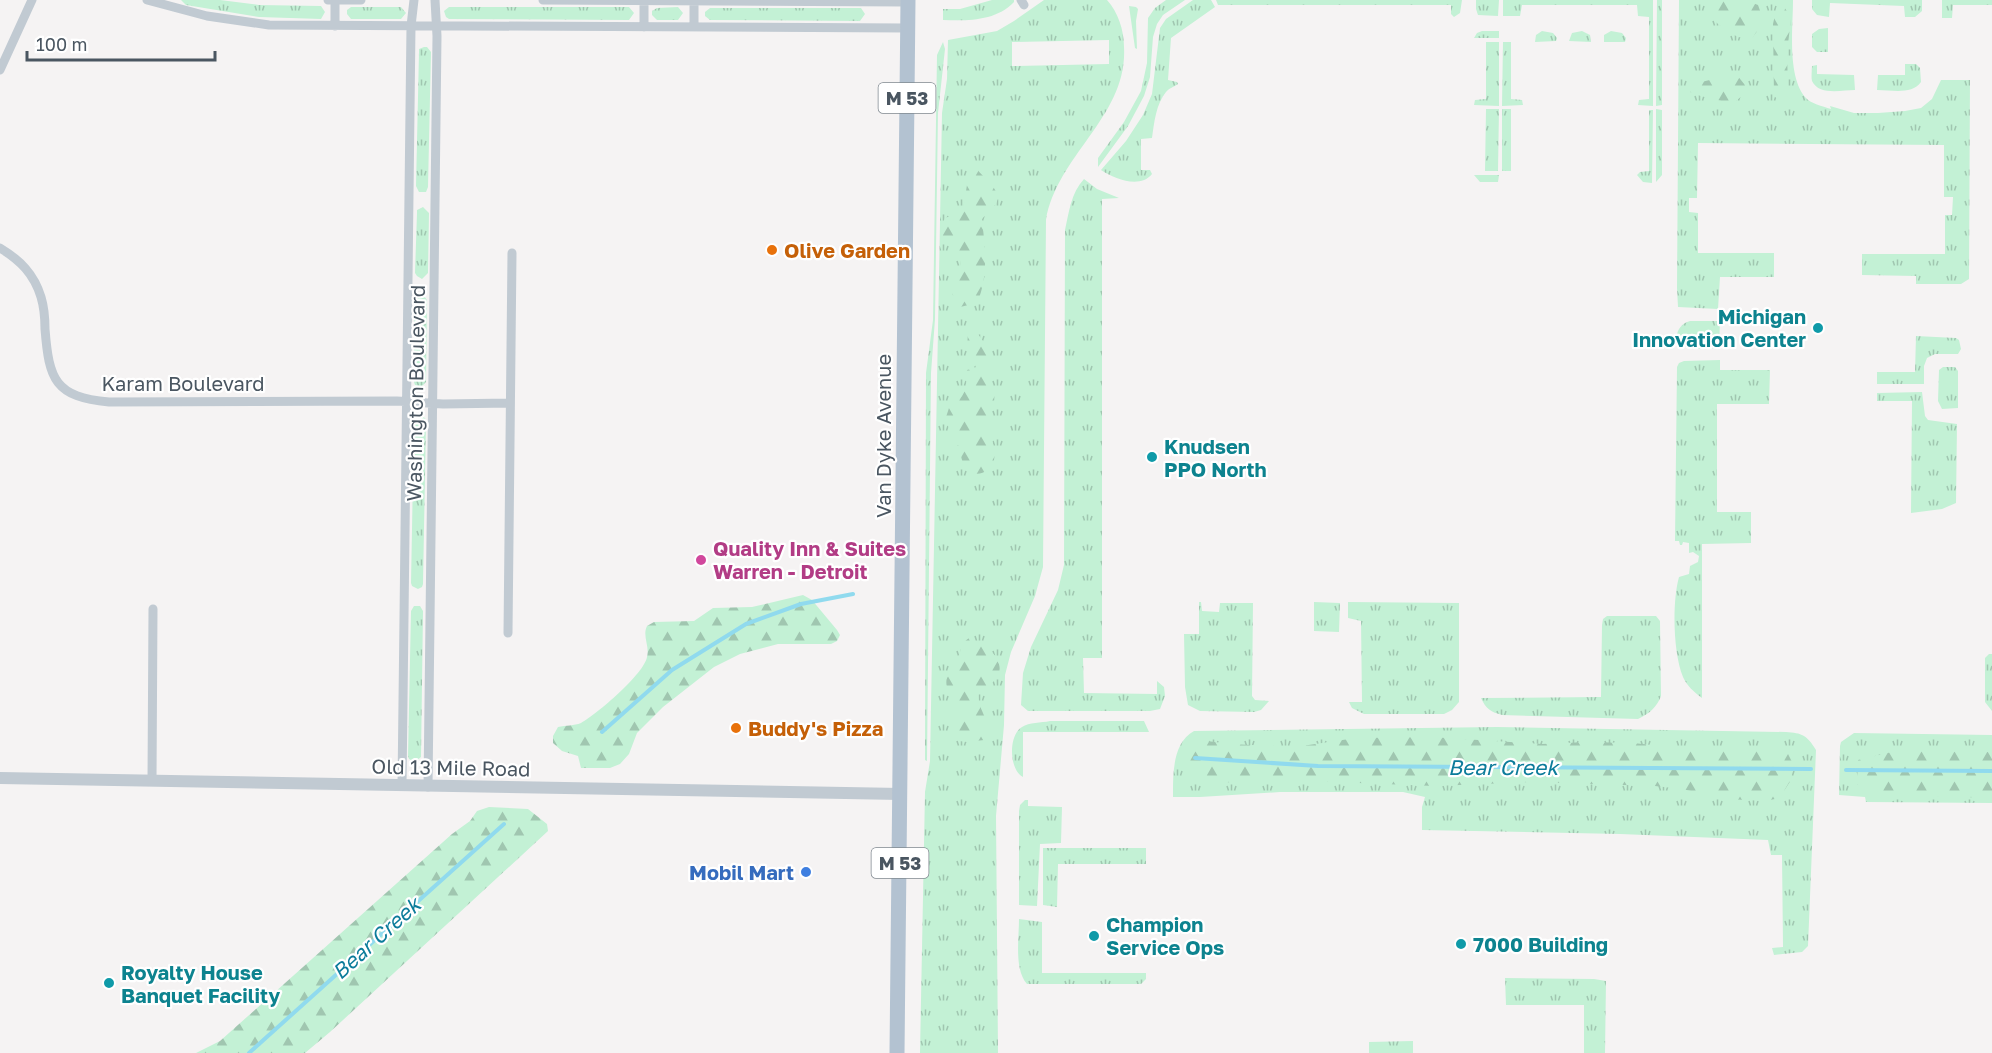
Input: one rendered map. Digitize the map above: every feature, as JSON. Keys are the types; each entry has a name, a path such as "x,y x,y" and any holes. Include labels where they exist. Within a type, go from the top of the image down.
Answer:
{"main road":[{"name":"Van Dyke Avenue","path":"897,1053 908,1"}],"street":[{"path":"0,70 32,0"},
{"path":"147,0 162,2 207,16 249,23 335,26 908,28"},
{"path":"328,0 361,0"},
{"path":"335,0 335,26"},
{"name":"Washington Boulevard","path":"402,786 411,26 414,0"},
{"name":"Washington Boulevard","path":"428,787 437,26 435,0"},
{"path":"543,0 908,1"},
{"path":"644,0 644,27"},
{"path":"694,0 694,26"},
{"name":"Karam Boulevard","path":"0,248 21,262 36,285 44,313 48,361 58,382 73,396 109,402 510,403"},
{"path":"508,633 512,253"},
{"path":"152,781 153,609"},
{"name":"Old 13 Mile Road","path":"0,778 901,794"}],"green space":[{"path":"181,0 321,6 325,12 321,19 259,17 186,5"},
{"path":"992,0 1014,0 1014,2 999,13 990,16 972,20 943,20 943,9 960,9"},
{"path":"1044,0 1107,0 1120,22 1123,34 1122,72 1115,94 1104,115 1063,175 1046,220 1043,567 1035,596 1011,652 1005,675 1004,725 996,816 998,1053 920,1053 925,792 930,761 942,113 947,79 948,40 997,31","holes":["1109,40 1109,64 1012,66 1012,42"]},
{"path":"1166,0 1185,0 1163,15 1157,24 1153,37 1150,77 1144,96 1128,126 1098,167 1098,158 1124,122 1141,91 1147,63 1148,18 1155,8"},
{"path":"1193,0 1211,0 1215,7 1171,38 1168,80 1178,84 1167,91 1160,102 1152,138 1141,139 1141,170 1150,170 1152,174 1147,179 1134,182 1113,177 1101,170 1126,141 1143,115 1152,94 1160,28 1166,19"},
{"path":"1216,0 1462,0 1460,13 1454,17 1451,14 1451,5 1218,5"},
{"path":"1476,0 1499,0 1498,16 1478,15"},
{"path":"1503,0 1653,0 1653,106 1638,105 1639,100 1649,99 1649,17 1638,16 1637,5 1522,5 1520,16 1503,16"},
{"path":"1657,0 1662,0 1662,105 1656,106"},
{"path":"1679,0 1793,0 1792,51 1799,88 1810,101 1831,109 1830,106 1854,113 1878,113 1921,108 1932,99 1941,80 1970,80 1969,279 1961,284 1916,284 1916,276 1862,275 1862,254 1945,254 1945,215 1952,215 1953,197 1944,197 1944,145 1698,143 1697,198 1689,198 1689,212 1698,213 1698,253 1774,253 1774,277 1720,277 1718,309 1678,307"},
{"path":"1716,0 1745,0 1758,5 1764,22 1752,38 1733,35 1707,13 1711,3"},
{"path":"1812,0 1922,0 1922,11 1915,17 1905,17 1904,6 1830,3 1829,17 1817,15 1812,9"},
{"path":"1942,0 1992,0 1992,5 1953,5 1952,18 1942,18"},
{"path":"1783,5 1791,18 1787,53 1788,89 1781,102 1774,96 1773,24 1777,6"},
{"path":"1129,6 1138,9 1137,49 1135,48"},
{"path":"351,7 401,7 406,13 401,19 351,19 347,10"},
{"path":"449,7 629,7 634,13 629,20 449,19 444,11"},
{"path":"678,7 683,13 678,20 657,20 652,15 652,11 657,8"},
{"path":"710,8 861,8 865,14 860,21 710,20 705,16 705,12"},
{"path":"1828,28 1828,52 1817,52 1812,47 1812,34 1819,29"},
{"path":"1482,31 1499,31 1499,38 1474,38"},
{"path":"1542,31 1553,33 1557,38 1556,41 1535,42 1536,35"},
{"path":"1582,31 1590,35 1591,42 1569,41 1572,33"},
{"path":"1611,31 1622,33 1626,38 1625,42 1604,42 1604,35"},
{"path":"943,42 945,49 938,113 935,319 931,373 927,761 925,760 926,373 933,320 937,55"},
{"path":"1486,42 1499,42 1499,106 1474,105 1475,100 1486,99"},
{"path":"1503,42 1511,42 1511,99 1522,100 1523,105 1502,106"},
{"path":"424,47 431,52 428,187 426,192 419,192 416,186 419,49"},
{"path":"1905,64 1916,64 1920,68 1921,82 1917,86 1901,91 1877,90 1878,75 1905,75"},
{"path":"1817,65 1817,74 1854,75 1855,90 1831,91 1815,86 1812,81 1812,66"},
{"path":"1736,74 1745,85 1742,96 1732,104 1688,91 1688,85"},
{"path":"1486,109 1499,109 1498,171 1485,171"},
{"path":"1502,109 1511,109 1511,171 1502,171"},
{"path":"1656,109 1662,110 1662,175 1656,182"},
{"path":"1649,110 1653,110 1652,183 1643,182 1637,175 1640,172 1649,171"},
{"path":"977,169 996,191 997,200 982,219 985,272 981,293 977,303 960,307 954,300 950,283 961,264 959,257 951,247 943,242 942,226 945,218 962,215 969,173"},
{"path":"1474,175 1499,175 1498,182 1480,182"},
{"path":"1084,179 1097,189 1119,198 1102,199 1102,658 1083,658 1084,693 1157,694 1157,681 1164,687 1165,696 1160,709 1150,711 1028,711 1021,705 1023,673 1031,647 1058,590 1064,565 1065,230 1073,197"},
{"path":"423,207 429,213 428,273 422,279 415,273 417,210"},
{"path":"421,295 427,300 426,382 421,387 415,385 414,382 414,301"},
{"path":"1690,321 1720,321 1719,348 1692,349 1679,343 1678,330"},
{"path":"976,331 991,353 991,362 983,377 990,384 994,396 990,428 994,460 986,471 978,474 969,471 964,466 959,446 952,442 946,417 949,408 962,396 966,388 967,370 975,368 978,361 967,349 968,332"},
{"path":"1916,336 1956,338 1959,340 1961,349 1958,354 1935,354 1927,358 1924,366 1924,384 1877,384 1877,372 1915,372"},
{"path":"1720,360 1720,370 1770,370 1769,404 1717,404 1717,512 1751,512 1751,543 1702,544 1702,698 1691,689 1683,677 1675,641 1675,600 1679,577 1689,574 1690,566 1698,562 1699,556 1693,552 1689,553 1689,543 1683,542 1680,545 1679,541 1675,541 1677,367 1684,361"},
{"path":"1943,367 1955,367 1958,371 1958,408 1942,409 1938,401 1939,370"},
{"path":"1922,392 1925,416 1928,420 1957,424 1956,503 1942,509 1911,513 1912,401 1877,401 1877,393"},
{"path":"419,415 426,421 423,584 418,589 411,583 414,421"},
{"path":"803,595 812,600 837,630 840,635 837,641 831,644 778,644 740,654 714,667 663,707 637,733 629,754 620,764 610,768 581,768 578,756 562,751 553,743 553,736 558,727 581,723 608,703 638,673 647,657 645,634 647,626 654,622 694,621 713,608 752,607"},
{"path":"1199,602 1201,602 1202,611 1219,612 1220,603 1253,603 1252,696 1255,700 1269,701 1261,710 1254,712 1200,711 1188,705 1185,687 1184,634 1199,634"},
{"path":"1314,602 1340,603 1339,632 1314,631"},
{"path":"1348,602 1459,603 1459,702 1452,710 1444,714 1364,714 1352,708 1349,702 1362,702 1361,621 1348,618"},
{"path":"414,606 420,606 423,611 421,757 415,762 408,756 411,611"},
{"path":"1607,616 1656,616 1660,621 1661,696 1649,712 1638,719 1502,715 1485,705 1481,698 1601,697 1602,625 1603,619"},
{"path":"969,638 980,643 995,655 1000,670 997,678 990,685 979,691 978,698 987,726 984,740 967,742 959,741 954,734 955,700 946,684 950,670"},
{"path":"1992,654 1992,711 1985,702 1985,658"},
{"path":"1050,721 1144,721 1149,732 1023,732 1023,777 1018,773 1013,760 1014,737 1017,731 1025,725"},
{"path":"1497,727 1786,732 1804,736 1816,750 1808,946 1802,952 1774,955 1772,948 1783,947 1782,855 1771,855 1768,840 1422,830 1422,807 1425,797 1403,792 1280,792 1173,797 1175,760 1181,743 1194,731"},
{"path":"1854,733 1992,735 1992,803 1866,802 1865,797 1839,795 1840,746 1841,742"},
{"path":"1431,737 1542,744 1633,743 1715,748 1773,746 1781,748 1788,754 1792,762 1791,780 1782,794 1775,799 1764,801 1728,799 1655,786 1533,782 1435,786 1282,780 1212,783 1189,773 1185,758 1195,744 1207,741 1295,747 1356,738"},
{"path":"1896,751 1992,752 1992,798 1867,794 1857,784 1858,760"},
{"path":"1028,800 1028,806 1062,807 1061,843 1040,844 1037,906 1019,905 1019,811 1020,805"},
{"path":"489,807 528,809 547,824 548,831 305,1053 196,1053 220,1041 452,834 470,821 477,811"},
{"path":"1043,848 1146,848 1146,864 1058,864 1057,907 1043,905"},
{"path":"1019,919 1042,922 1042,973 1146,973 1146,979 1141,984 1027,984 1019,962"},
{"path":"1505,978 1606,981 1605,1053 1584,1053 1584,1005 1506,1005"},
{"path":"1413,1041 1413,1053 1369,1053 1369,1042"}],"waterway":[{"name":"Bear Creek","path":"602,732 672,670 746,624 801,604 853,594"},
{"name":"Bear Creek","path":"1195,758 1318,766 1811,769"},
{"name":"Bear Creek","path":"1846,770 1992,771"},
{"name":"Bear Creek","path":"249,1053 504,824"}],"place":[{"name":"Olive Garden","path":"772,250"},
{"name":"Michigan Innovation Center","path":"1818,328"},
{"name":"Knudsen PPO North","path":"1152,457"},
{"name":"Quality Inn & Suites Warren - Detroit","path":"701,560"},
{"name":"Buddy's Pizza","path":"736,728"},
{"name":"Mobil Mart","path":"806,872"},
{"name":"Champion Service Ops","path":"1094,936"},
{"name":"7000 Building","path":"1461,944"},
{"name":"Royalty House Banquet Facility","path":"109,983"}]}
